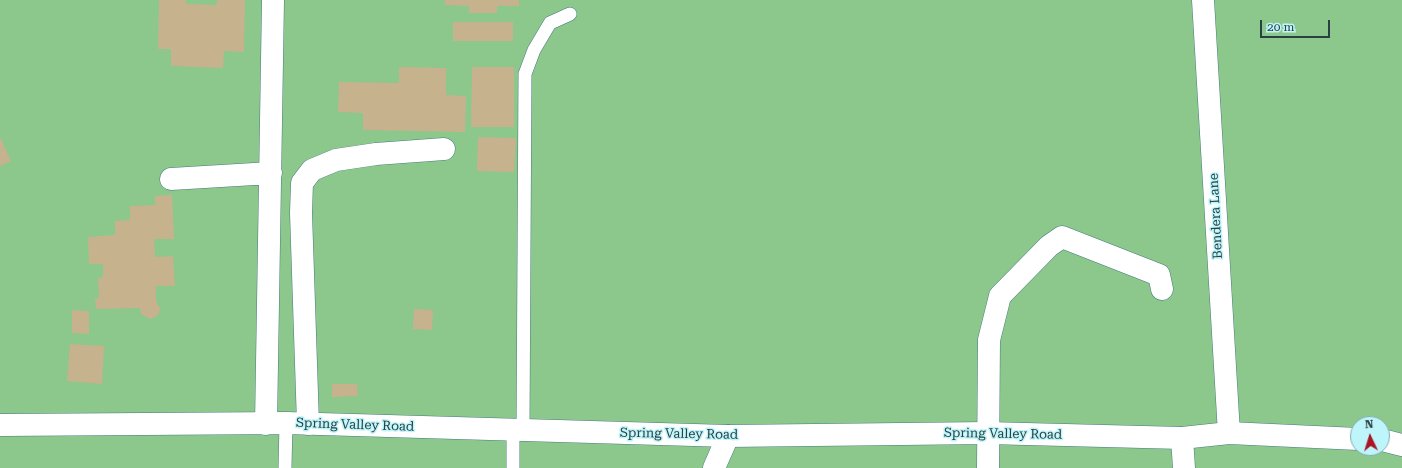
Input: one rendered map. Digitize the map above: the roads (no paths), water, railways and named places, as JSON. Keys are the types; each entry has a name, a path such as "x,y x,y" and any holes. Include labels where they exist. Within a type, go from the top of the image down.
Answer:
{"street":[{"path":"273,0 271,173 276,424"},
{"name":"Bendera Lane","path":"1203,0 1230,433"},
{"path":"308,424 301,213 302,183 312,170 336,160 376,154 444,149"},
{"path":"171,179 271,173"},
{"path":"988,468 987,433 989,340 1000,296 1049,246 1062,237 1085,244 1159,275 1162,289"},
{"name":"Spring Valley Road","path":"0,425 308,424 728,436 987,433 1182,438 1230,433 1350,439"},
{"path":"714,468 728,436"},
{"path":"1182,438 1184,468"},
{"path":"1390,442 1402,445"}],"lane":[{"path":"513,468 518,430 525,74 534,50 550,23 570,14"},
{"path":"276,424 285,468"}]}
